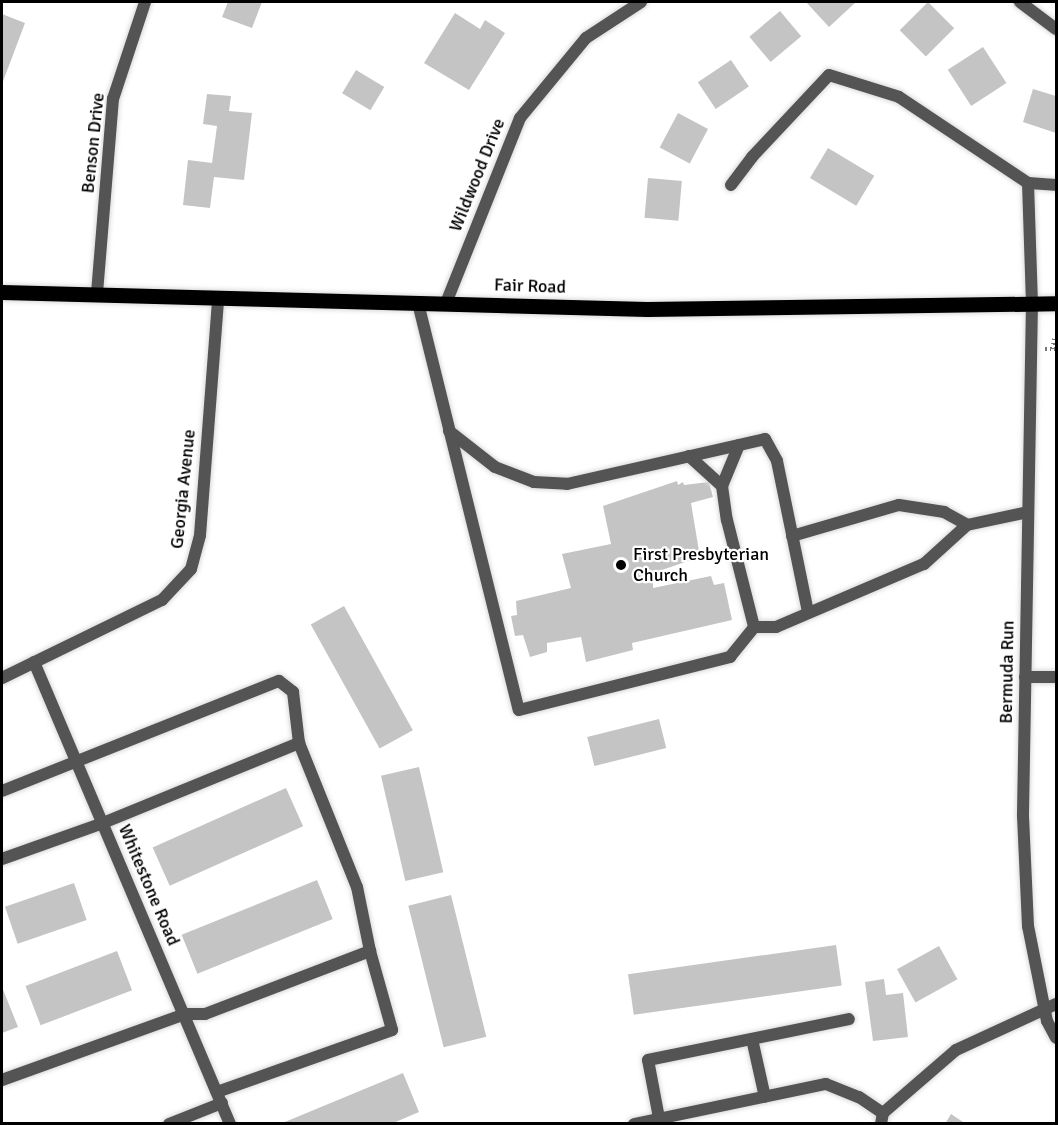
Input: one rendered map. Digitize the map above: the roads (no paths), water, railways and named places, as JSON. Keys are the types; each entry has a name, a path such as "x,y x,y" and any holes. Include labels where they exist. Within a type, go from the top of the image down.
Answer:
{"main road":[{"name":"Fair Road","path":"2,292 97,293 218,301 446,303 647,309 1056,303"}],"street":[{"name":"Benson Drive","path":"97,293 113,99 145,2"},
{"name":"Wildwood Drive","path":"446,303 520,118 586,38 640,2"},
{"path":"1020,2 1056,29"},
{"path":"731,185 829,75 899,97 1028,183 1056,185"},
{"name":"Bermuda Run","path":"1028,183 1032,303 1023,816 1028,926 1044,1009 1056,1038"},
{"name":"Georgia Avenue","path":"2,678 162,600 191,569 200,535 218,301"},
{"path":"418,303 519,710 730,657 754,627"},
{"path":"449,431 495,467 534,482 567,484 765,439 777,461 808,612"},
{"path":"739,445 723,486 727,520 754,627"},
{"path":"689,456 723,486"},
{"path":"792,536 899,505 944,512 967,525"},
{"path":"754,627 776,627 924,564 967,525 1028,512"},
{"name":"Whitestone Road","path":"34,662 230,1124"},
{"path":"1025,677 1056,677"},
{"path":"2,791 279,681 293,692 299,743 357,887 370,951 392,1030 220,1098 169,1124"},
{"path":"2,859 103,823 299,743"},
{"path":"2,1080 185,1014 205,1014 370,951"},
{"path":"634,1124 826,1084 859,1096 882,1118 956,1050 1056,1004"},
{"path":"659,1118 648,1060 849,1019"},
{"path":"752,1039 765,1097"}],"place":[{"name":"First Presbyterian Church","path":"621,565"}]}
